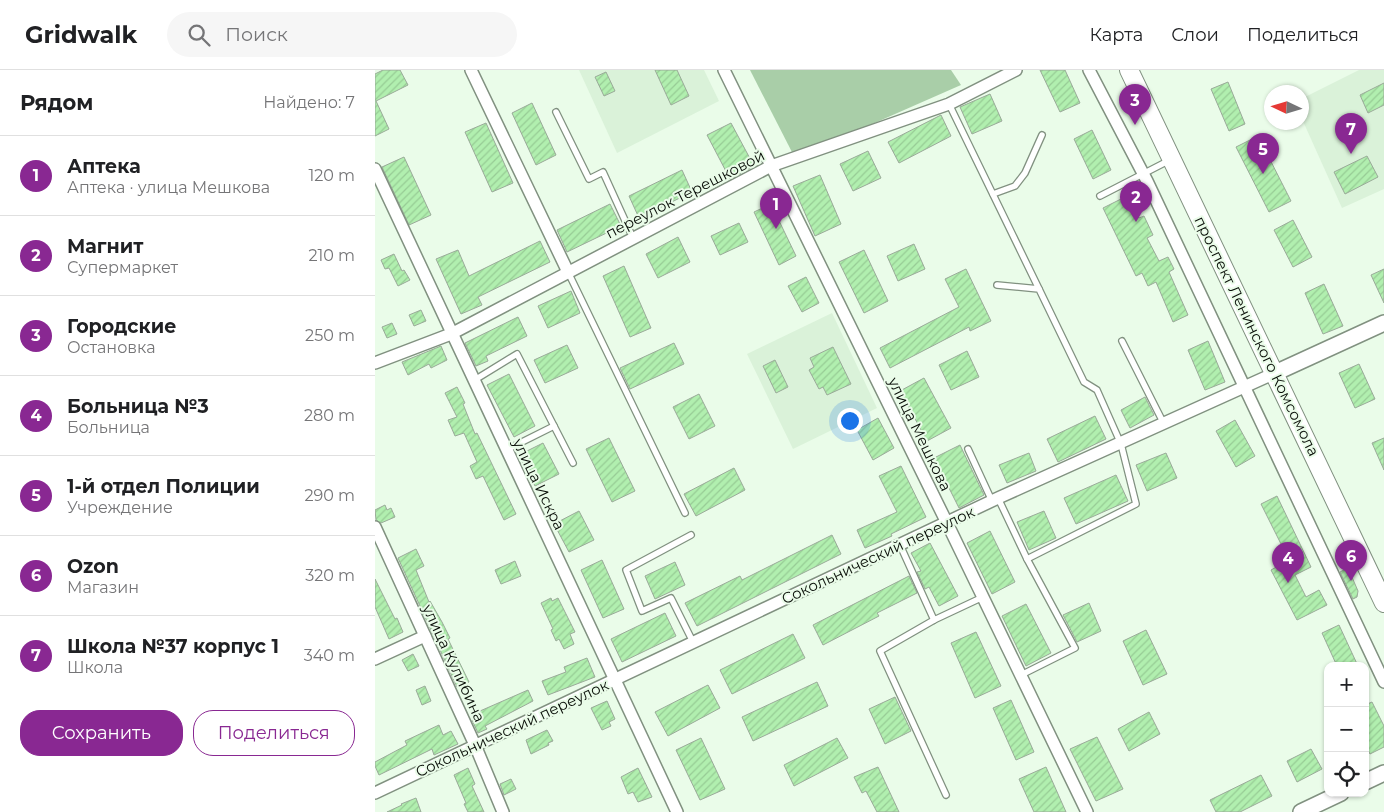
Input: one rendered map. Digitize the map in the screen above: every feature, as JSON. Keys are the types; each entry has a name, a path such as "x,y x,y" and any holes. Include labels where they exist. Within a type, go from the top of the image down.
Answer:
{"main road":[{"name":"проспект Ленинского Комсомола","path":"1129,70 1384,603"}],"street":[{"path":"471,70 568,272"},
{"name":"улица Мешкова","path":"724,70 1087,812"},
{"name":"переулок Терешковой","path":"375,363 451,334 771,166 949,104 1017,70"},
{"path":"1089,70 1143,173 1384,682"},
{"name":"улица Искра","path":"375,169 677,812"},
{"name":"Сокольнический переулок","path":"375,793 995,500 1384,323"},
{"name":"улица Кулибина","path":"375,527 503,812"},
{"path":"375,658 425,636"},
{"path":"1369,780 1384,773"},
{"path":"1301,812 1333,797"}],"lane":[{"path":"949,104 1084,382 1097,390 1121,444 1136,504 1027,559"},
{"path":"557,112 589,179 603,172 633,238"},
{"path":"993,194 1015,186 1025,173 1042,135"},
{"path":"1100,196 1171,159"},
{"path":"568,272 685,512"},
{"path":"997,285 1039,289"},
{"path":"1122,341 1164,424"},
{"path":"473,381 517,354 573,463"},
{"path":"506,450 554,426"},
{"path":"968,449 1075,648 1021,675"},
{"path":"691,535 626,570 642,611 671,598 693,642"},
{"path":"900,545 934,620"},
{"path":"946,795 879,651 934,620 983,597"}],"shaded area":[{"path":"579,70 704,70 719,101 617,153"},
{"path":"750,70 951,70 961,85 795,158"},
{"path":"1359,70 1384,70 1384,189 1342,208 1307,130 1309,130 1309,95"},
{"path":"832,313 877,408 793,449 747,354"}],"building":[{"path":"383,70 400,70 408,85 376,101 389,129 375,136 375,74"},
{"path":"655,70 677,70 689,96 671,105"},
{"path":"1040,70 1065,70 1080,103 1060,112"},
{"path":"606,72 615,91 604,96 595,77"},
{"path":"1228,82 1245,124 1229,131 1211,89"},
{"path":"1384,83 1384,105 1368,113 1360,95"},
{"path":"990,94 1002,121 972,134 960,107"},
{"path":"532,103 556,155 536,165 512,113"},
{"path":"941,115 951,136 899,163 888,142"},
{"path":"486,123 513,183 492,192 465,132"},
{"path":"731,123 754,166 730,179 707,135"},
{"path":"1092,130 1111,170 1093,179 1074,139"},
{"path":"1258,136 1291,201 1269,212 1236,147"},
{"path":"868,151 881,178 853,191 840,164"},
{"path":"1367,156 1378,177 1345,194 1334,172"},
{"path":"404,157 431,215 409,225 382,167"},
{"path":"682,170 692,192 639,218 629,196"},
{"path":"820,175 841,224 815,236 793,186"},
{"path":"1129,195 1139,218 1144,216 1153,235 1147,238 1159,261 1168,257 1174,269 1169,272 1188,315 1173,322 1156,282 1148,286 1142,273 1136,276 1103,208"},
{"path":"610,204 621,226 567,252 557,230"},
{"path":"771,204 796,256 779,265 754,212"},
{"path":"1293,220 1312,257 1293,267 1274,230"},
{"path":"739,223 748,242 720,255 711,236"},
{"path":"678,237 690,262 658,278 646,254"},
{"path":"540,241 550,262 478,297 482,305 461,314 436,259 458,250 469,276"},
{"path":"914,244 925,269 898,281 887,256"},
{"path":"864,250 888,301 864,313 839,262"},
{"path":"394,254 402,271 404,270 410,280 398,286 389,268 385,269 381,260"},
{"path":"624,266 651,328 630,337 603,276"},
{"path":"966,269 991,321 970,331 969,327 890,368 880,348 959,307 945,279"},
{"path":"1384,269 1384,303 1371,275"},
{"path":"806,277 819,303 802,312 788,286"},
{"path":"1324,284 1343,326 1323,334 1305,293"},
{"path":"571,291 580,313 548,328 538,306"},
{"path":"421,310 426,321 414,326 409,315"},
{"path":"518,317 527,336 486,356 488,361 476,366 465,343"},
{"path":"392,323 397,334 387,338 382,327"},
{"path":"1208,341 1225,382 1205,390 1188,350"},
{"path":"674,343 684,364 630,389 620,368"},
{"path":"567,345 578,368 545,383 534,360"},
{"path":"441,346 447,360 431,368 429,364 408,375 402,362"},
{"path":"833,347 851,384 827,395 823,387 819,389 809,370 814,367 810,358"},
{"path":"967,351 979,377 951,390 939,365"},
{"path":"775,360 788,387 776,393 763,366"},
{"path":"1359,364 1375,399 1355,408 1339,373"},
{"path":"509,374 535,426 514,437 487,385"},
{"path":"924,378 951,428 927,441 900,391"},
{"path":"457,387 465,403 463,404 475,434 477,433 516,514 504,520 483,476 476,479 470,466 477,462 464,433 455,436 448,420 457,417 445,393"},
{"path":"699,394 715,426 689,439 673,407"},
{"path":"1145,397 1154,415 1130,428 1121,410"},
{"path":"1095,416 1106,439 1058,462 1047,439"},
{"path":"878,418 894,448 873,460 857,430"},
{"path":"1235,420 1255,456 1236,467 1216,431"},
{"path":"609,438 635,491 612,502 586,449"},
{"path":"1384,438 1384,470 1372,443"},
{"path":"543,443 559,474 535,486 519,455"},
{"path":"960,445 984,495 959,508 934,458"},
{"path":"1029,453 1036,471 1007,483 999,465"},
{"path":"1166,453 1177,478 1147,491 1136,465"},
{"path":"901,466 926,517 891,534 892,536 865,548 857,530 897,512 879,476"},
{"path":"734,468 745,490 696,516 684,494"},
{"path":"1116,475 1128,501 1076,524 1064,498"},
{"path":"1277,496 1311,567 1295,575 1306,597 1319,590 1327,605 1297,620 1271,570 1289,560 1261,504"},
{"path":"385,505 387,510 391,508 395,517 381,523 376,520 375,510"},
{"path":"579,511 594,540 569,552 554,524"},
{"path":"1044,511 1056,538 1029,550 1017,522"},
{"path":"990,531 1015,582 992,594 967,543"},
{"path":"832,535 841,554 697,626 685,603 740,576 742,580"},
{"path":"930,543 958,596 939,606 929,587 925,589 917,572 921,571 911,553"},
{"path":"416,549 424,566 416,570 429,602 450,638 448,639 469,682 457,687 398,558"},
{"path":"602,560 624,609 603,618 581,570"},
{"path":"515,561 521,576 501,584 495,570"},
{"path":"675,562 685,585 655,599 645,576"},
{"path":"1348,568 1358,591 1357,597 1353,599 1340,572"},
{"path":"909,576 917,593 877,613 879,616 823,645 813,625"},
{"path":"375,579 403,632 389,639 375,607"},
{"path":"551,598 552,601 558,598 575,632 570,634 574,644 564,649 559,639 556,641 551,630 553,629 541,603"},
{"path":"1089,603 1101,631 1077,642 1063,615"},
{"path":"1026,604 1051,653 1026,666 1002,616"},
{"path":"665,613 676,636 622,662 611,639"},
{"path":"1339,625 1356,662 1335,662 1322,633"},
{"path":"1146,630 1167,674 1143,685 1123,641"},
{"path":"976,632 1001,686 975,698 951,643"},
{"path":"793,634 805,658 732,694 720,670"},
{"path":"413,654 419,666 408,671 402,660"},
{"path":"587,658 595,677 548,695 542,681 566,672 564,667"},
{"path":"817,682 828,706 753,741 742,717"},
{"path":"708,685 720,708 668,736 655,712"},
{"path":"425,686 431,701 422,705 416,690"},
{"path":"528,690 533,701 485,726 487,729 478,733 472,720 482,715 480,711"},
{"path":"895,697 911,731 885,744 869,709"},
{"path":"1011,700 1034,752 1016,760 993,708"},
{"path":"607,701 615,719 609,722 611,726 602,730 591,708"},
{"path":"1372,702 1384,726 1384,747 1370,754 1369,752 1369,703"},
{"path":"1149,712 1160,734 1129,751 1118,729"},
{"path":"439,725 443,735 451,731 458,744 434,755 432,749 379,775 375,762 407,745 405,741"},
{"path":"547,730 553,741 531,754 526,740"},
{"path":"1097,737 1123,789 1096,801 1070,749"},
{"path":"701,738 725,789 700,800 676,750"},
{"path":"837,738 848,758 794,786 784,765"},
{"path":"1311,749 1322,769 1297,782 1287,761"},
{"path":"878,767 899,812 877,812 866,791 862,793 854,777"},
{"path":"1046,767 1066,812 1034,812 1019,779"},
{"path":"468,768 475,784 472,786 484,812 468,812 464,804 466,803 454,775"},
{"path":"638,768 652,797 638,802 633,792 628,794 621,777"},
{"path":"1261,775 1272,796 1240,812 1216,812 1210,800"},
{"path":"511,779 516,789 504,795 500,784"},
{"path":"416,798 421,812 387,812 401,804"}],"place":[{"name":"Городские","path":"1135,125"},
{"name":"Школа №37 корпус 1","path":"1351,154"},
{"name":"1-й отдел Полиции","path":"1263,174"},
{"name":"Магнит","path":"1136,222"},
{"name":"Аптека","path":"776,229"},
{"name":"Ozon","path":"1351,581"},
{"name":"Больница №3","path":"1288,583"}]}
